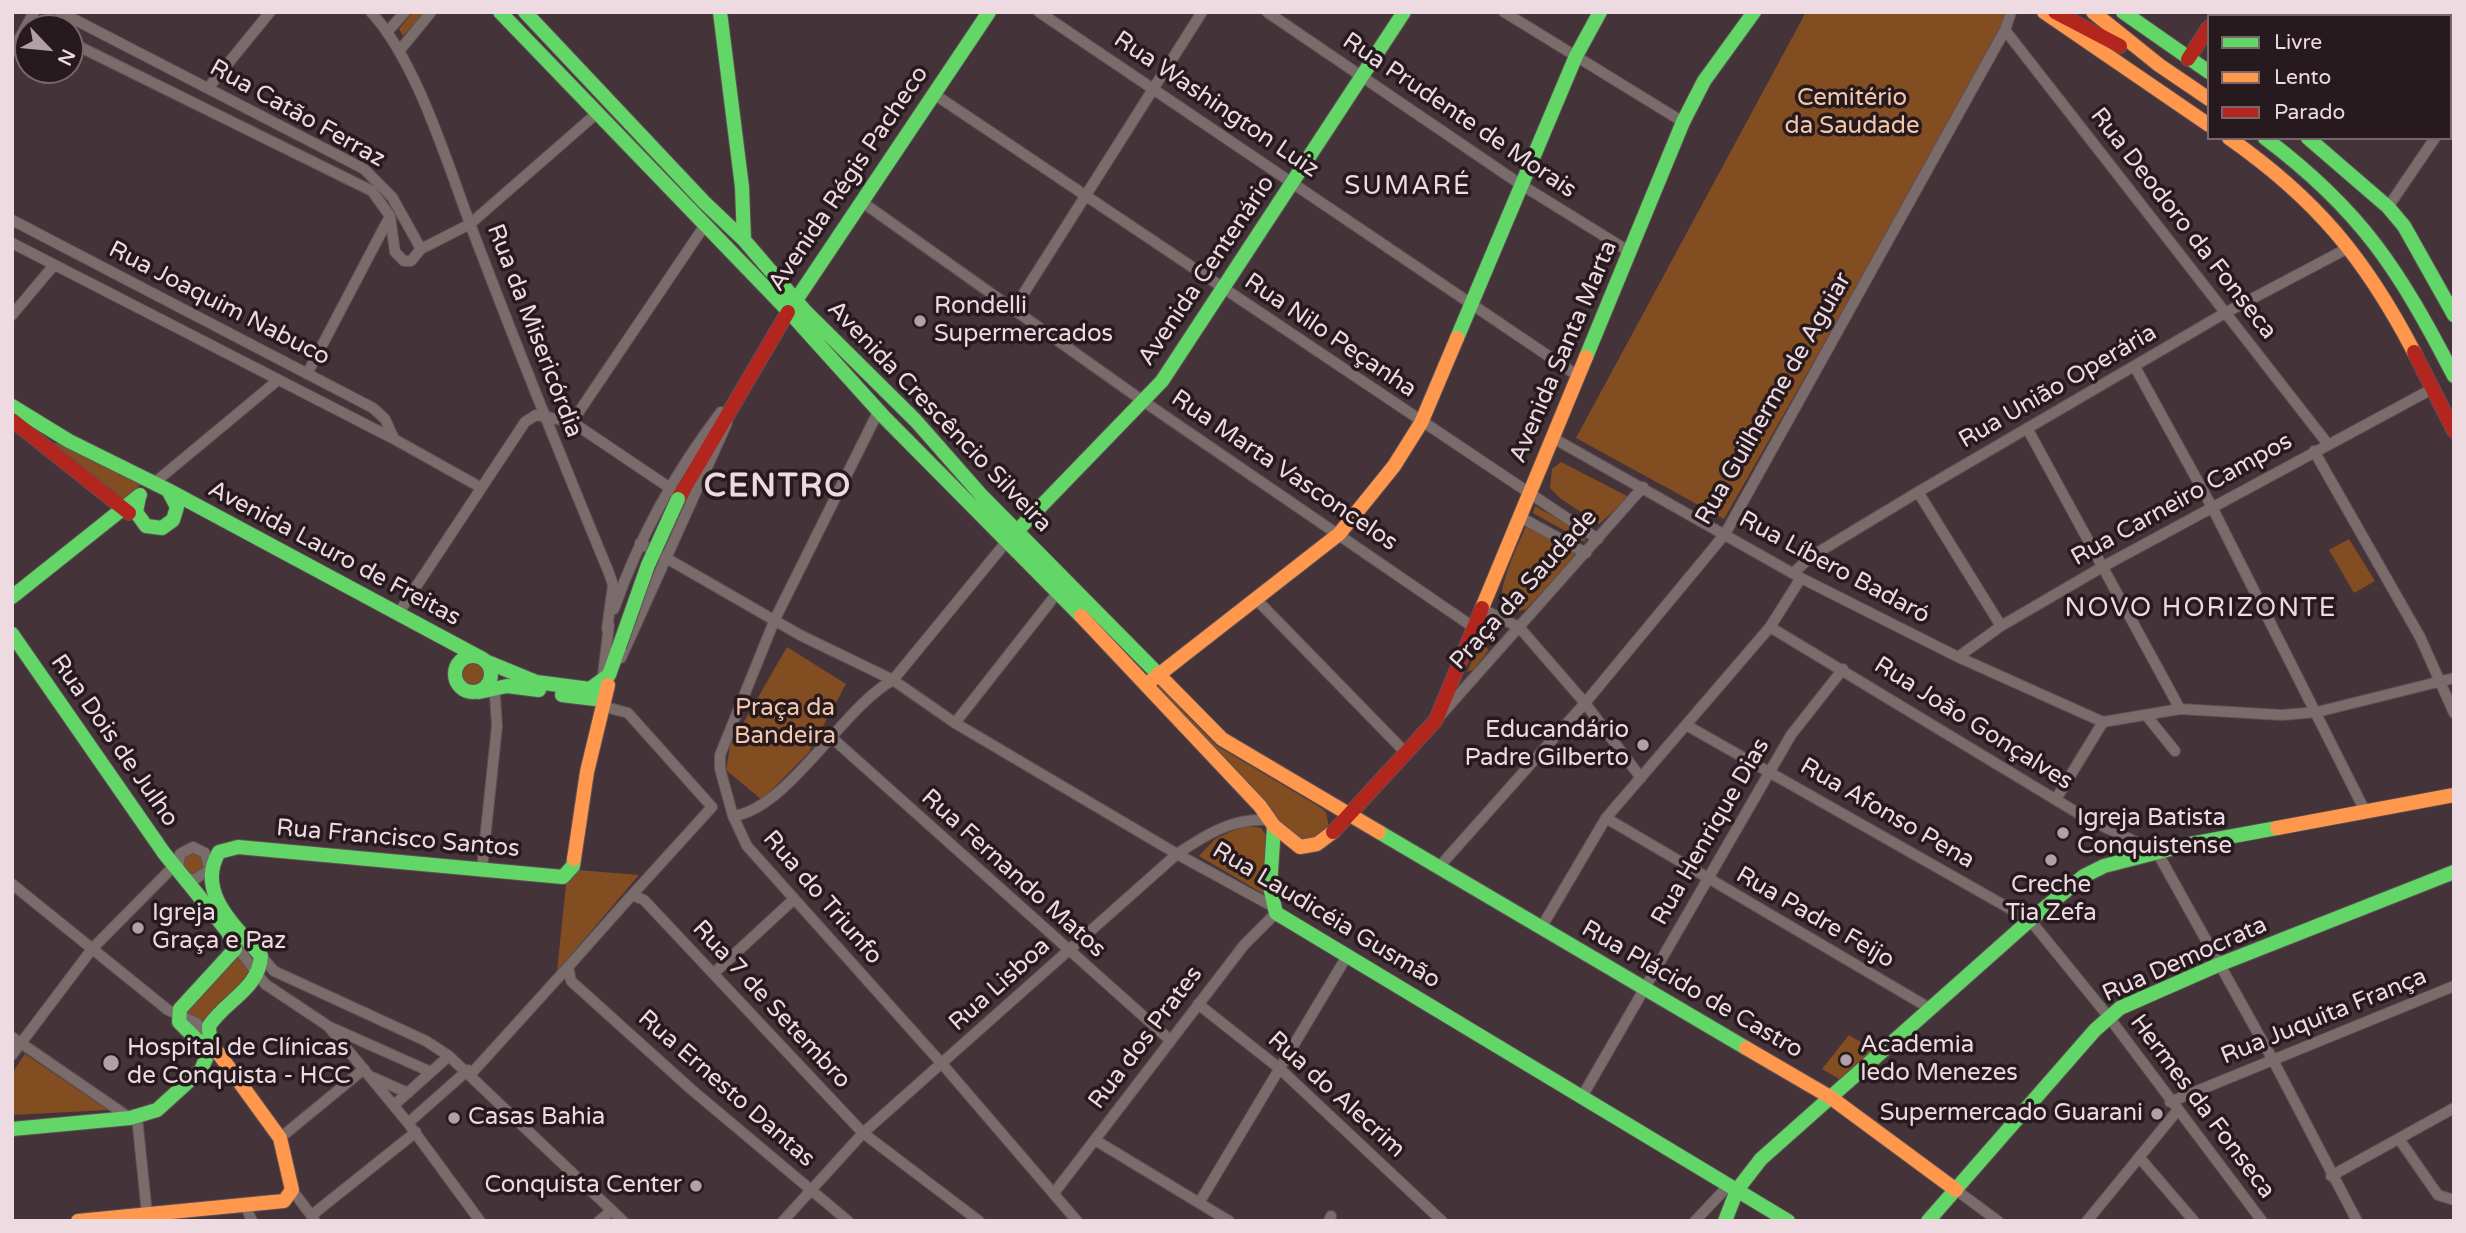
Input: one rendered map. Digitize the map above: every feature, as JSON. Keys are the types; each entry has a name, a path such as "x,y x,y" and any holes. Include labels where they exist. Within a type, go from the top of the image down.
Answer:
{"main road":[{"name":"Avenida Crescêncio Silveira","path":"500,12 703,228 916,421 1058,592 1272,823 1300,847 1317,844 1333,832"},
{"name":"Avenida Crescêncio Silveira","path":"525,12 715,214 744,240 791,305 901,434 1159,675 1222,739 1352,814"},
{"path":"720,12 742,187 744,240"},
{"name":"Avenida Régis Pacheco","path":"674,493 791,305 989,12"},
{"name":"Avenida Centenário","path":"1012,536 1162,381 1405,12"},
{"path":"1145,686 1339,534 1394,466 1421,423 1520,184 1576,56 1600,12"},
{"path":"2044,12 2207,124"},
{"path":"2055,12 2158,65"},
{"path":"2093,12 2158,65 2207,98"},
{"path":"2123,12 2207,71"},
{"name":"Avenida Santa Marta","path":"1333,832 1436,720 1484,610 1683,122 1704,81 1747,15"},
{"path":"2188,59 2207,30"},
{"path":"2232,140 2296,189 2350,247 2379,290 2454,431"},
{"path":"2268,140 2315,177 2375,242 2394,267 2454,376"},
{"path":"2310,140 2388,207 2404,226 2454,315"},
{"path":"703,228 704,222 715,214"},
{"path":"879,410 881,400 890,396"},
{"name":"Avenida Lauro de Freitas","path":"12,406 69,441 507,672 539,682 600,686"},
{"path":"12,420 124,509 140,522 155,529 168,525 177,507 164,489 147,489 139,497 124,509 12,597"},
{"path":"901,434 911,431 916,421"},
{"path":"479,692 491,678 491,670 482,659 468,657 461,661 456,676 464,690 479,692 507,686 525,687 585,700 595,699 613,667 674,493"},
{"path":"139,497 136,512 140,522"},
{"name":"Rua Dois de Julho","path":"12,634 234,948"},
{"path":"600,686 602,706"},
{"name":"Rua Francisco Santos","path":"210,865 226,848 238,847 563,877 572,869 574,862 587,772 602,706"},
{"path":"1725,1221 1733,1188 1761,1159 2030,920 2084,876 2104,866 2157,852 2454,795"},
{"path":"1329,803 1333,832"},
{"name":"Rua Plácido de Castro","path":"1352,814 1830,1097 1956,1190"},
{"path":"1272,823 1270,887 1274,909"},
{"path":"78,1221 284,1201 292,1190 279,1138 209,1036 214,1018 257,975 261,956 214,897 208,882 210,865"},
{"name":"Rua Democrata","path":"1928,1221 2108,1016 2218,965 2454,872"},
{"name":"Rua Laudicéia Gusmão","path":"1274,909 1347,956 1583,1095 1788,1221"},
{"path":"202,1068 208,1056 206,1049 182,1026 177,1016 185,1002 234,948"},
{"path":"12,1129 134,1118 157,1110 202,1068 217,1060 228,1066"}],"street":[{"name":"Rua Catão Ferraz","path":"60,12 374,176 392,197 421,249"},
{"path":"208,88 270,12"},
{"name":"Rua da Misericórdia","path":"371,12 400,50 543,414 609,573 613,585 607,629"},
{"path":"388,31 405,12"},
{"path":"400,50 431,12"},
{"name":"Rua Washington Luiz","path":"1039,12 1294,181 1578,376"},
{"path":"1015,307 1088,197 1202,12"},
{"name":"Rua Prudente de Morais","path":"1267,12 1520,184 1630,252"},
{"path":"1504,12 1683,122"},
{"name":"Rua Guilherme de Aguiar","path":"1439,867 1585,702 1725,534 2005,30 2011,12"},
{"name":"Rua Deodoro da Fonseca","path":"2005,30 2327,443"},
{"name":"Rua Catão Ferraz","path":"84,49 362,185 378,197 390,215"},
{"name":"Rua Nilo Peçanha","path":"934,94 1421,423 1598,539"},
{"path":"390,215 398,257 411,261 421,249 470,224 596,114"},
{"path":"2388,207 2434,140"},
{"name":"Rua Marta Vasconcelos","path":"862,202 1015,307 1143,401 1476,629"},
{"path":"307,374 390,215"},
{"name":"Rua Joaquim Nabuco","path":"12,220 379,412 394,439"},
{"path":"572,422 703,228"},
{"name":"Rua Joaquim Nabuco","path":"12,243 394,439 480,487"},
{"name":"Rua União Operária","path":"1541,928 1606,818 1770,626 1797,575 1812,556 2225,313 2350,247"},
{"path":"12,315 54,265"},
{"path":"2135,368 2212,507 2365,811"},
{"name":"Avenida Régis Pacheco","path":"600,686 668,559 748,373"},
{"path":"164,489 278,380"},
{"name":"Rua Carneiro Campos","path":"1958,657 2001,626 2104,566 2432,388"},
{"name":"Rua do Triunfo","path":"879,410 775,619 720,755 720,769 733,816 747,846 943,1065 1077,1221"},
{"path":"398,614 525,422 543,414 572,422 674,493"},
{"path":"2027,428 2180,709"},
{"name":"Rua Líbero Badaró","path":"1553,438 1797,575 1958,657 2103,722"},
{"path":"2314,451 2420,637 2454,713"},
{"name":"Praça da Saudade","path":"1436,720 1643,487"},
{"path":"1918,492 2001,626"},
{"name":"Avenida Régis Pacheco","path":"607,629 640,543 674,493"},
{"path":"1520,517 1586,552"},
{"path":"733,816 745,814 766,801 875,690 893,680 1012,536"},
{"path":"640,543 775,619"},
{"path":"955,723 1058,592"},
{"path":"1256,599 1406,752"},
{"path":"1484,610 1519,627 1585,702 1641,778"},
{"name":"Rua Laudicéia Gusmão","path":"775,619 800,635 893,680 955,723 1274,909"},
{"name":"Rua João Gonçalves","path":"1770,626 2114,833 2157,852"},
{"path":"600,686 607,629"},
{"name":"Rua Henrique Dias","path":"1583,1095 1797,727 1843,668"},
{"path":"2056,799 2103,722 2180,709 2282,715 2317,712 2454,678"},
{"path":"482,868 497,726 495,696"},
{"path":"408,1122 470,1072 712,807 628,713 602,706"},
{"path":"2146,715 2175,751"},
{"name":"Rua Afonso Pena","path":"1686,725 2030,920"},
{"name":"Rua Fernando Matos","path":"831,737 1170,1041"},
{"name":"Rua Lisboa","path":"783,1221 863,1133 943,1065 1177,854 1226,825 1253,818 1272,823"},
{"name":"Rua Padre Feijo","path":"1606,818 1931,1009"},
{"path":"190,847 205,853 210,865 194,880 178,872 177,859 190,847"},
{"path":"2157,852 2274,1062 2331,1176 2357,1221"},
{"path":"12,1055 17,1040 92,949 178,872"},
{"path":"12,884 177,1016 197,1023 209,1036"},
{"name":"Rua 7 de Setembro","path":"632,895 648,905 714,972 863,1133 979,1221"},
{"path":"714,972 793,900"},
{"name":"Rua dos Prates","path":"1054,1193 1274,909"},
{"name":"Hermes da Fonseca","path":"2030,920 2108,1016 2262,1221"},
{"path":"234,948 257,975 328,1026 430,1072"},
{"path":"261,956 274,971 426,1041 449,1056 470,1072 623,1221"},
{"path":"1199,1203 1347,956"},
{"name":"Rua Ernesto Dantas","path":"568,967 568,976 577,988 848,1221"},
{"name":"Rua Juquita França","path":"2087,1221 2139,1157 2174,1107 2454,986"},
{"name":"Rua do Alecrim","path":"1198,1004 1279,1068 1442,1221"},
{"path":"328,1026 416,1132 480,1221"},
{"path":"17,1040 134,1118 146,1214"},
{"path":"394,1105 449,1056"},
{"path":"367,1073 408,1093"},
{"path":"279,1138 367,1073"},
{"path":"2331,1176 2454,1108"},
{"path":"292,1190 314,1218 416,1132"},
{"path":"2399,1139 2432,1189 2438,1195 2454,1200"},
{"path":"1095,1140 1229,1221"},
{"path":"2139,1157 2194,1221"},
{"path":"1695,1221 1733,1188"},
{"name":"Rua Plácido de Castro","path":"1956,1190 1998,1221"},
{"path":"245,1205 252,1221"},
{"path":"599,1221 611,1211"}],"green space":[{"path":"413,12 425,12 403,36 399,29"},
{"name":"Cemitério da Saudade","path":"1806,12 2005,12 2000,35 1724,519 1576,438"},
{"path":"59,442 141,484 121,505 50,445"},
{"path":"1561,462 1629,497 1599,524 1561,499 1550,488 1552,469"},
{"path":"1535,506 1586,535 1585,542 1533,513"},
{"path":"1526,526 1577,554 1526,609 1511,611 1504,606 1502,595 1510,564"},
{"path":"2349,539 2375,581 2354,593 2329,550"},
{"path":"1484,645 1489,650 1473,670 1467,672 1479,646"},
{"name":"Praça da Bandeira","path":"787,647 846,684 809,752 762,800 726,770 730,746"},
{"path":"473,659 485,664 490,676 485,688 473,693 461,688 456,676 461,664"},
{"path":"1159,685 1170,691 1181,709 1217,746 1326,812 1329,828 1307,843 1275,823 1262,798 1156,689"},
{"path":"1245,825 1261,828 1270,841 1267,896 1199,856 1215,839"},
{"path":"193,847 209,863 194,880 177,858"},
{"path":"578,870 639,875 557,971 566,885"},
{"path":"237,953 253,976 207,1035 181,1009"},
{"name":"Academia Iedo Menezes","path":"1849,1035 1874,1050 1839,1079 1822,1069"},
{"path":"25,1054 108,1110 12,1115 12,1073"}],"traffic: fast":[{"path":"500,12 792,315 884,417 1081,616"},
{"path":"525,12 704,202 744,240 806,312 916,421 982,496 1158,674"},
{"path":"720,12 742,187 744,240"},
{"path":"788,312 989,12"},
{"path":"1017,531 1162,381 1404,12"},
{"path":"1457,338 1576,56 1600,12"},
{"path":"1586,357 1683,122 1704,81 1754,12"},
{"path":"2123,12 2207,71"},
{"path":"2268,140 2328,191 2353,217 2396,273 2454,376"},
{"path":"2310,140 2388,207 2404,226 2454,315"},
{"path":"12,406 69,441 168,490 177,507 173,520 162,528 146,526 136,512 139,497"},
{"path":"168,490 479,657"},
{"path":"12,597 140,495"},
{"path":"619,647 648,565 678,499"},
{"path":"12,634 164,853 228,932 235,949 180,1009 179,1022 206,1049 207,1056 201,1070 157,1110 130,1118 12,1129"},
{"path":"485,661 536,682 590,689 609,675 619,647"},
{"path":"473,656 486,661 491,674 486,687 473,692 460,687 455,674 460,661 473,656"},
{"path":"479,692 507,686 539,690"},
{"path":"562,695 595,699 607,688"},
{"path":"1274,826 1270,887 1276,913 1788,1221"},
{"path":"1725,1221 1737,1190 1761,1159 2030,920 2084,876 2104,866 2190,844 2277,828"},
{"path":"1379,832 1746,1048"},
{"path":"219,1054 210,1042 209,1026 248,986 259,967 261,956 230,921 215,895 213,867 219,852 238,847 563,877 573,866 574,859"},
{"path":"1928,1221 2095,1030 2120,1008 2218,965 2454,872"}],"traffic: slow":[{"path":"2044,12 2207,124"},
{"path":"2093,12 2159,65 2207,98"},
{"path":"2232,140 2288,184 2336,233 2377,287 2414,352"},
{"path":"1152,680 1339,534 1394,466 1421,423 1457,338"},
{"path":"1482,608 1586,357"},
{"path":"1081,616 1260,806 1274,826 1300,847 1317,844 1333,832"},
{"path":"1158,674 1222,739 1379,832"},
{"path":"574,859 587,772 608,685"},
{"path":"2277,828 2454,795"},
{"path":"1746,1048 1830,1097 1956,1190"},
{"path":"78,1221 284,1201 292,1190 280,1138 219,1054"}],"traffic: jam":[{"path":"2055,12 2120,46"},
{"path":"2188,59 2207,30"},
{"path":"678,499 788,312"},
{"path":"2414,352 2454,431"},
{"path":"12,420 129,513"},
{"path":"1333,832 1436,720 1482,608"}],"place":[{"name":"Rondelli Supermercados","path":"920,321"},
{"name":"Educandário Padre Gilberto","path":"1643,745"},
{"name":"Igreja Batista Conquistense","path":"2063,833"},
{"name":"Creche Tia Zefa","path":"2051,860"},
{"name":"Igreja Graça e Paz","path":"138,928"},
{"name":"Academia Iedo Menezes","path":"1846,1060"},
{"name":"Hospital de Clínicas de Conquista - HCC","path":"111,1063"},
{"name":"Supermercado Guarani","path":"2157,1114"},
{"name":"Casas Bahia","path":"454,1118"},
{"name":"Conquista Center","path":"696,1186"}],"district":[{"name":"SUMARÉ","path":"1408,187"},
{"name":"CENTRO","path":"778,488"},
{"name":"NOVO HORIZONTE","path":"2201,609"}]}
